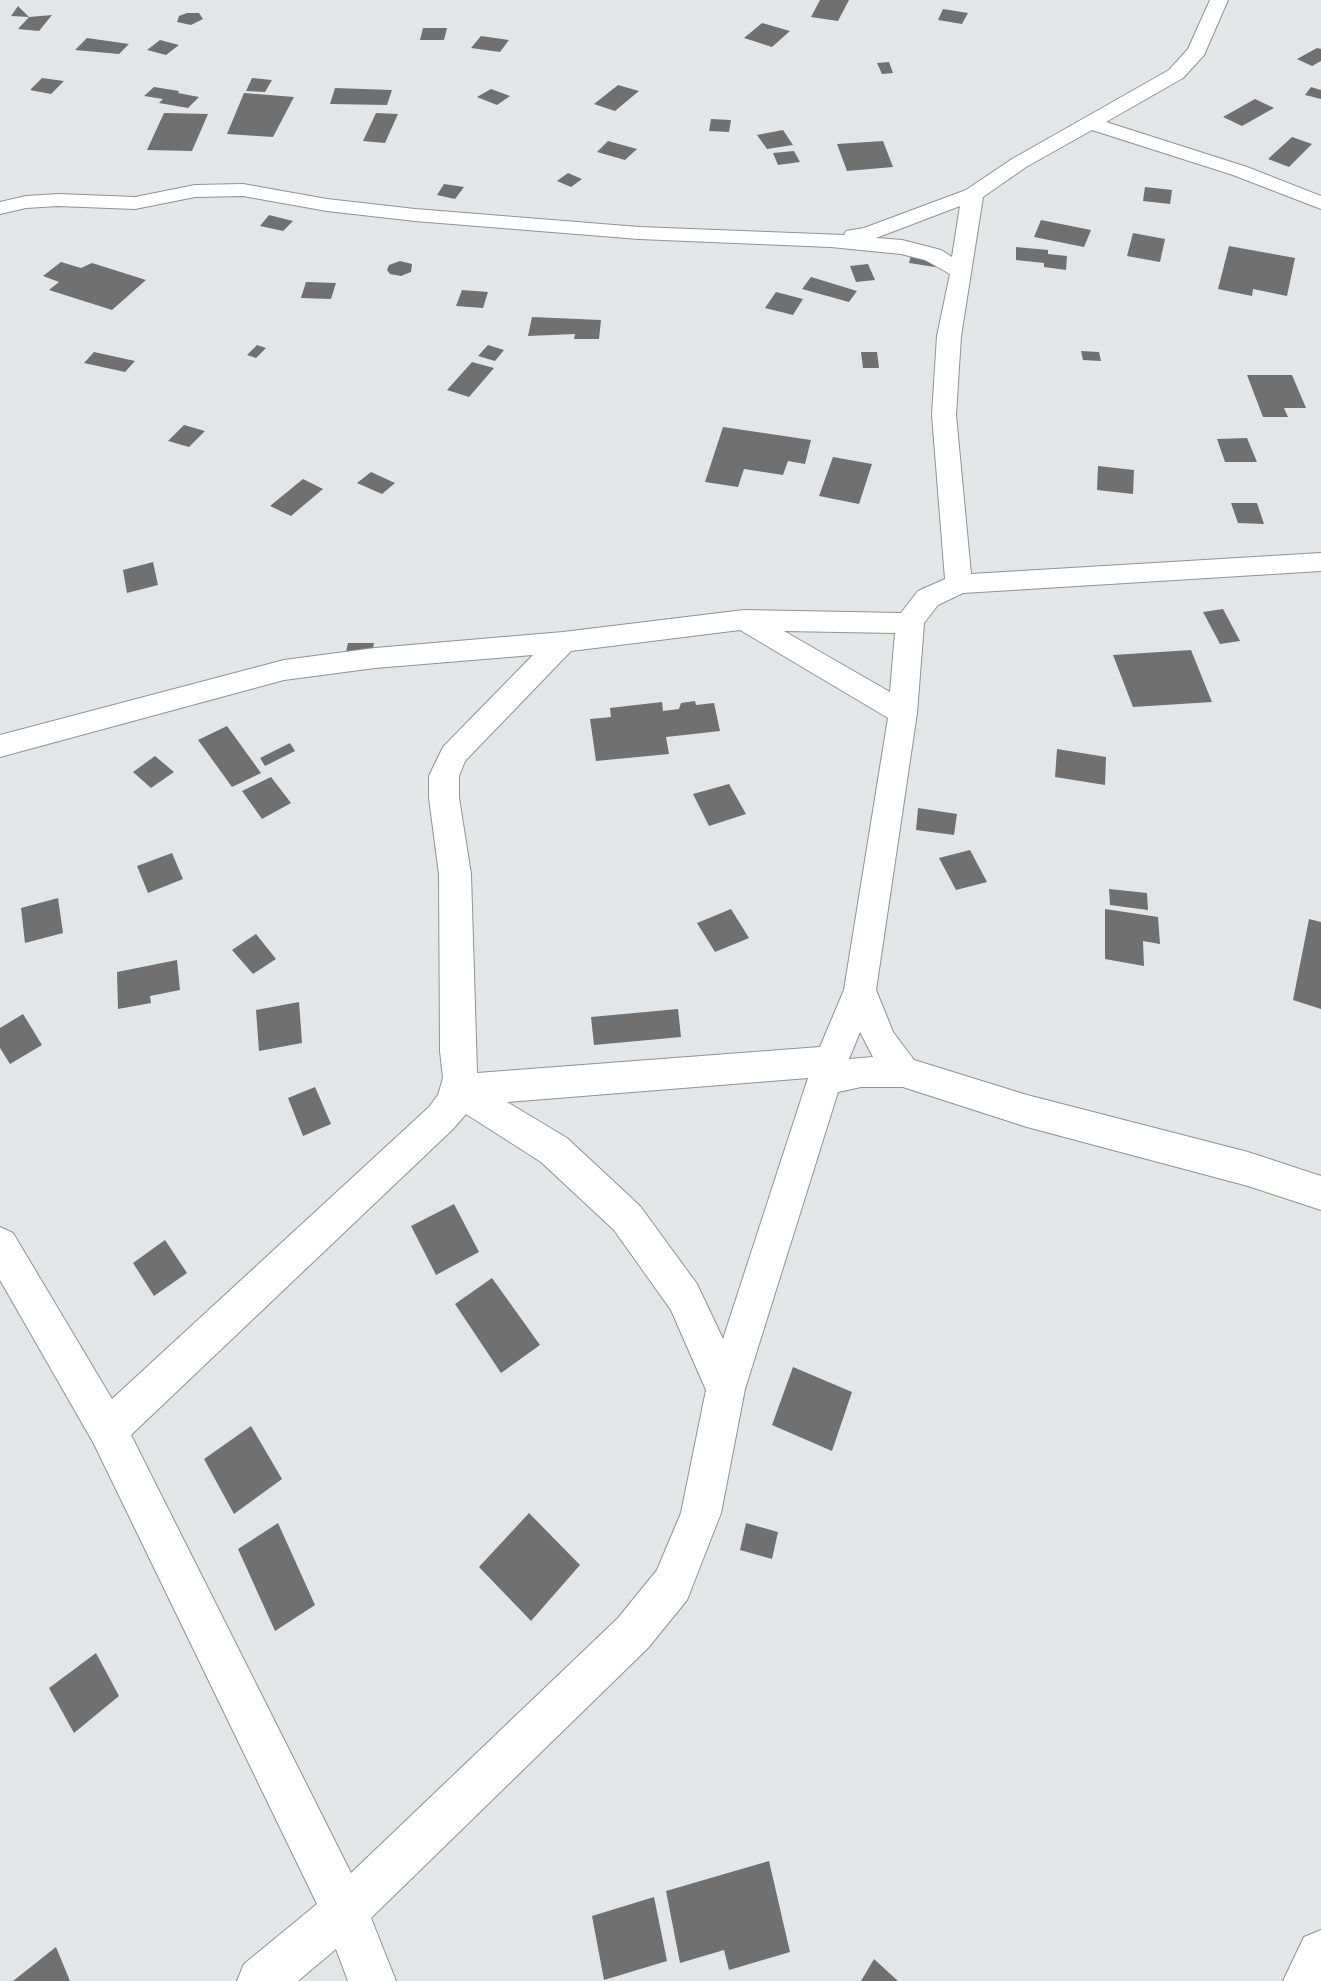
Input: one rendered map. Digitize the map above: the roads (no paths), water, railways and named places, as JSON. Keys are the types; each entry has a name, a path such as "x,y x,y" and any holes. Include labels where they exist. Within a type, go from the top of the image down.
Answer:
{"street":[{"path":"831,240 869,233 973,194 1019,163 1176,74 1197,51 1219,0"},
{"path":"1090,123 1240,171 1321,203"},
{"path":"0,208 58,200 135,203 218,189 243,190 327,205 426,216 639,233 831,240 902,247 933,255 962,271"},
{"path":"959,584 944,415 949,336 962,271 966,224 973,194"},
{"path":"261,1981 345,1911 633,1633 672,1585 701,1512 726,1389 829,1070 860,990 903,712 910,623 917,609 928,598 959,584 1321,562"},
{"path":"0,746 284,670 375,658 563,642 744,620 910,623"},
{"path":"744,620 903,712"},
{"path":"108,1430 441,1118 454,1102 458,1090 455,874 444,798 444,776 453,754 563,642"},
{"path":"860,990 880,1040 903,1071"},
{"path":"458,1090 829,1070 903,1071 1027,1111 1248,1169 1321,1193"},
{"path":"458,1090 555,1150 627,1218 684,1297 726,1389"},
{"path":"0,1245 108,1430 345,1911 372,1981"},
{"path":"1307,1981 1321,1954"}]}
